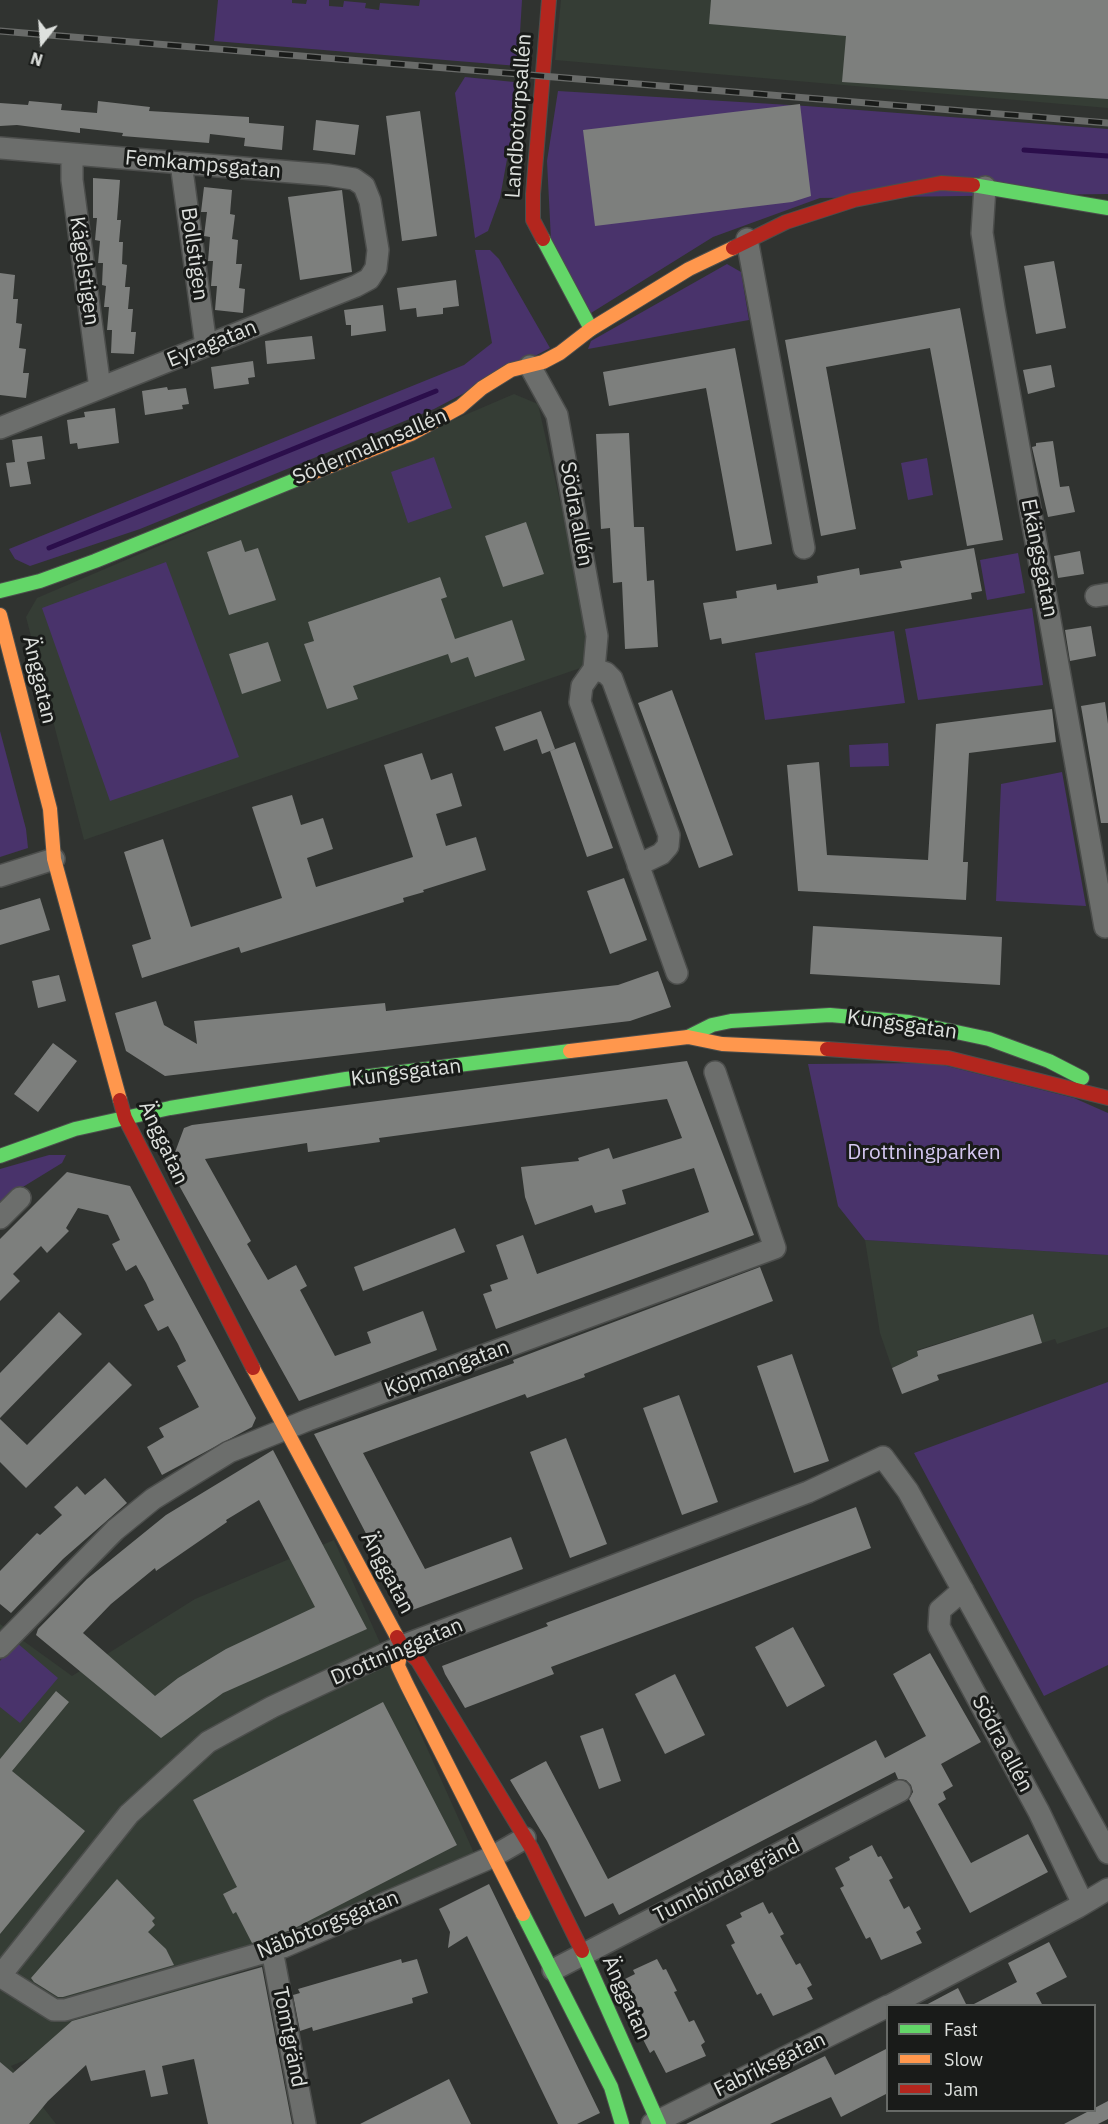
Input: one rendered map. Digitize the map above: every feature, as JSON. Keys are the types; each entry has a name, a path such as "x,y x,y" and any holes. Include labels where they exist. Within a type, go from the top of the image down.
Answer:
{"street":[{"name":"Landbotorpsallén","path":"549,0 532,194 533,220 591,328"},
{"name":"Femkampsgatan","path":"0,148 354,179 364,186 374,224"},
{"name":"Kägelstigen","path":"72,154 72,180 100,388"},
{"name":"Bollstigen","path":"181,163 206,346"},
{"name":"Södermalmsallén","path":"0,591 40,581 95,561 411,434 460,407 482,388 511,370 530,366 560,352 591,328 689,269 786,222 854,200 936,184 985,188 1108,208"},
{"name":"Ekängsgatan","path":"985,188 982,233 994,308 1105,927"},
{"name":"Eyragatan","path":"0,428 369,279 376,268 378,250 374,224"},
{"path":"747,239 804,548"},
{"name":"Södra allén","path":"530,366 557,415 597,636 594,669 582,686 579,702 677,973"},
{"name":"Änggatan","path":"0,615 52,818 54,859 125,1118 285,1429 402,1646 418,1661 455,1726 525,1838 583,1953 656,2123"},
{"path":"594,669 606,673 612,679 669,835 668,846 661,854 638,865"},
{"path":"0,876 54,859"},
{"name":"Kungsgatan","path":"688,1037 712,1025 759,1019 830,1015 909,1022 999,1043 1049,1061 1108,1092"},
{"name":"Kungsgatan","path":"0,1156 75,1129 346,1079 688,1037 722,1044 883,1051 948,1058 1108,1098"},
{"name":"Köpmangatan","path":"4,1634 115,1530 153,1499 229,1452 285,1429 775,1248 715,1072"},
{"path":"0,1218 20,1198"},
{"name":"Södra allén","path":"883,1457 908,1491 1108,1853"},
{"name":"Drottninggatan","path":"0,1976 104,1842 133,1809 186,1759 208,1742 240,1724 402,1646 808,1492 883,1457"},
{"name":"Södra allén","path":"963,1590 940,1610 939,1627 1039,1812 1083,1905"},
{"name":"Änggatan","path":"402,1646 398,1666 492,1857 552,1970 610,2087 622,2124"},
{"name":"Tunnbindargränd","path":"552,1970 900,1791"},
{"name":"Näbbtorgsgatan","path":"0,1976 54,2010 65,2010 272,1950 334,1926 492,1857 525,1838"},
{"name":"Fabriksgatan","path":"892,2004 1083,1905 1108,1889"},
{"name":"Tomtgränd","path":"272,1950 305,2124"},
{"name":"Fabriksgatan","path":"656,2123 886,2007"}],"shaded area":[{"path":"561,0 1108,0 1108,108 555,60"},
{"path":"514,394 538,404 592,643 589,665 84,840 26,617 37,598"},
{"path":"865,1240 1108,1255 1108,1327 1057,1344 1055,1339 1042,1343 1033,1314 917,1350 918,1356 892,1368 880,1333"},
{"path":"334,1540 482,1871 11,2066 56,2124 0,2124 0,1624 72,1676 195,1599"}],"green space":[{"path":"218,0 292,0 292,3 306,4 307,0 329,0 329,6 343,7 344,1 366,3 365,8 379,10 380,3 419,6 420,0 522,0 518,66 214,41"},
{"path":"465,77 514,82 513,126 500,198 488,231 475,238 455,93"},
{"path":"558,91 806,106 1108,129 1108,194 820,198 713,237 591,313 551,240 547,161"},
{"path":"475,250 490,250 499,259 550,348 434,409 140,529 30,566 15,559 9,549 464,365 492,343"},
{"path":"727,264 741,272 749,320 588,349 591,341"},
{"path":"434,457 452,508 408,523 391,472"},
{"path":"927,458 933,495 908,500 901,463"},
{"path":"1018,553 1025,593 987,600 980,560"},
{"path":"166,562 239,757 110,801 42,608"},
{"path":"1032,608 1043,685 918,700 905,629"},
{"path":"894,631 905,703 765,720 755,653"},
{"path":"0,731 26,829 28,848 0,857"},
{"path":"888,743 889,766 850,767 849,745"},
{"path":"1062,772 1086,906 996,901 1001,784"},
{"name":"Drottningparken","path":"935,1063 1074,1098 1108,1113 1108,1255 865,1240 838,1206 808,1064"},
{"path":"49,1155 66,1155 62,1163 0,1201 0,1169"},
{"path":"1108,1382 1108,1665 1044,1696 914,1453"},
{"path":"16,1642 58,1678 20,1723 0,1707 0,1661"}],"building":[{"path":"711,0 1108,0 1108,99 842,82 846,36 709,24"},
{"path":"29,101 62,104 61,110 97,113 98,101 150,107 149,111 249,117 249,123 284,126 282,150 244,146 245,138 210,134 209,143 122,136 123,133 80,128 80,133 17,125 0,126 0,103 28,105"},
{"path":"800,104 811,196 792,202 595,226 583,130"},
{"path":"420,111 437,236 402,241 386,116"},
{"path":"316,120 359,125 355,155 313,150"},
{"path":"93,178 120,180 117,220 121,220 119,242 123,242 122,264 127,265 125,287 130,287 128,309 133,309 131,332 136,332 134,354 111,353 112,330 107,330 109,307 104,307 106,286 102,285 103,263 98,263 100,241 95,240 97,218 93,218"},
{"path":"204,187 232,190 230,214 235,215 232,239 238,240 236,264 242,264 239,288 245,289 243,313 215,310 217,286 211,286 213,261 208,261 210,237 204,236 207,212 201,212"},
{"path":"342,190 352,272 300,280 288,197"},
{"path":"1054,261 1066,328 1036,334 1024,266"},
{"path":"0,273 15,275 13,299 18,299 16,323 22,324 19,348 26,349 23,373 29,373 26,398 0,395"},
{"path":"456,280 459,306 443,308 443,314 417,317 416,308 400,310 397,288"},
{"path":"383,305 386,331 351,336 351,325 346,325 344,310"},
{"path":"960,308 1003,540 967,546 930,348 826,367 856,529 821,536 785,340"},
{"path":"312,336 315,359 267,364 265,341"},
{"path":"735,348 772,544 736,551 706,388 609,406 603,372"},
{"path":"253,361 255,377 248,378 249,384 214,389 211,367"},
{"path":"1051,365 1055,387 1028,394 1023,370"},
{"path":"167,387 168,390 186,388 189,404 182,405 183,409 145,415 142,391"},
{"path":"115,408 119,443 78,449 77,443 70,444 67,420 85,417 84,412"},
{"path":"629,433 634,527 644,527 647,581 654,580 658,647 625,649 622,582 613,583 610,528 601,529 596,434"},
{"path":"42,436 45,459 27,462 31,484 10,487 6,463 15,462 12,440"},
{"path":"1053,441 1060,487 1069,486 1075,512 1048,517 1032,447 1036,446 1036,443"},
{"path":"526,522 544,574 503,587 485,536"},
{"path":"241,540 245,552 258,548 276,600 229,615 207,552"},
{"path":"974,548 982,591 971,593 972,599 722,644 721,638 710,640 703,603 737,598 736,591 776,584 777,590 818,583 817,576 859,568 860,575 902,568 900,561"},
{"path":"1080,551 1084,574 1058,578 1054,556"},
{"path":"440,577 447,597 441,599 455,639 512,620 525,660 475,677 468,657 451,663 448,654 353,686 358,699 327,709 304,644 314,641 308,622"},
{"path":"1091,626 1096,656 1070,661 1065,630"},
{"path":"268,642 281,681 242,694 229,654"},
{"path":"672,690 733,855 699,868 638,703"},
{"path":"1105,702 1108,724 1108,823 1101,823 1081,706"},
{"path":"1052,709 1056,742 969,753 963,862 968,862 966,900 798,891 787,765 819,762 827,855 928,860 936,724"},
{"path":"541,711 555,749 542,754 537,739 504,751 495,727"},
{"path":"575,742 613,848 587,857 550,751"},
{"path":"422,753 431,780 452,773 462,806 436,814 446,846 476,837 486,870 423,890 424,892 403,898 404,902 241,953 239,947 142,978 132,945 151,939 124,852 163,839 191,927 282,898 252,807 292,795 301,825 323,818 333,849 307,858 316,887 413,857 384,765"},
{"path":"624,878 647,940 610,954 587,891"},
{"path":"40,898 50,930 0,945 0,910"},
{"path":"813,926 1002,937 1000,985 810,974"},
{"path":"658,971 671,1007 630,1021 165,1076 126,1051 115,1013 156,1001 164,1025 197,1044 194,1021 385,1003 386,1011 618,985"},
{"path":"59,975 66,1001 38,1008 32,981"},
{"path":"53,1043 77,1061 38,1112 14,1094"},
{"path":"687,1061 754,1235 496,1329 483,1294 492,1291 490,1285 508,1279 496,1245 523,1235 537,1274 709,1212 694,1168 622,1190 626,1204 595,1213 592,1205 535,1225 525,1197 521,1167 579,1161 578,1158 609,1148 613,1159 682,1138 667,1099 379,1138 380,1142 308,1152 307,1143 205,1159 251,1241 247,1244 268,1280 296,1265 307,1286 300,1290 335,1356 371,1343 367,1332 423,1311 437,1350 299,1401 171,1171 171,1163 184,1128 192,1125"},
{"path":"67,1172 130,1186 256,1418 252,1427 162,1475 147,1447 164,1437 159,1428 199,1407 177,1366 186,1361 178,1344 168,1326 158,1331 144,1305 154,1300 146,1283 136,1265 126,1271 112,1244 120,1240 108,1215 78,1208 66,1228 69,1231 47,1253 41,1246 13,1274 20,1281 0,1301 0,1239"},
{"path":"455,1228 465,1252 363,1291 354,1267"},
{"path":"760,1267 773,1301 584,1374 585,1377 527,1398 525,1394 363,1453 425,1569 511,1537 523,1569 407,1612 314,1434 514,1363 513,1360"},
{"path":"59,1312 82,1334 0,1418 0,1373"},
{"path":"1033,1314 1042,1343 937,1375 939,1380 902,1394 892,1368 918,1356 917,1351"},
{"path":"792,1354 829,1461 794,1473 757,1366"},
{"path":"109,1362 132,1385 26,1488 0,1462 0,1419 27,1445"},
{"path":"679,1395 718,1502 682,1515 643,1408"},
{"path":"566,1438 607,1544 570,1558 530,1452"},
{"path":"273,1450 367,1629 223,1693 161,1738 36,1635 38,1629 87,1579 166,1515","holes":["259,1500 315,1607 226,1649 178,1678 155,1696 83,1633 111,1604 155,1568 156,1571 227,1522 226,1520"]},
{"path":"105,1478 127,1503 63,1559 11,1613 0,1604 0,1571 37,1533 40,1535 62,1515 54,1507 77,1486 85,1495"},
{"path":"856,1507 871,1548 551,1667 554,1674 465,1708 445,1674 442,1666 548,1626 546,1623"},
{"path":"793,1627 825,1686 787,1707 755,1647"},
{"path":"930,1653 981,1742 941,1764 953,1786 943,1792 946,1799 938,1804 971,1863 1028,1834 1048,1872 970,1913 909,1799 913,1792 911,1785 906,1780 898,1779 895,1772 619,1915 613,1903 585,1917 547,1841 510,1780 546,1761 608,1879 876,1740 885,1758 926,1736 893,1674"},
{"path":"675,1674 705,1735 665,1754 635,1694"},
{"path":"56,1691 69,1702 12,1771 85,1831 0,1934 0,1759"},
{"path":"383,1702 457,1845 291,1930 252,1943 236,1912 233,1914 223,1894 237,1887 193,1800"},
{"path":"603,1728 621,1781 599,1789 580,1736"},
{"path":"872,1845 893,1878 889,1880 904,1909 909,1906 921,1929 916,1932 922,1943 881,1960 870,1937 866,1939 840,1888 844,1886 835,1868 850,1860 849,1857"},
{"path":"117,1879 155,1918 152,1921 155,1925 148,1932 166,1949 174,1965 63,1997 58,1997 34,1982 31,1978"},
{"path":"489,1884 600,2113 577,2124 558,2124 467,1936 448,1948 450,1932 439,1909"},
{"path":"763,1902 769,1914 772,1912 784,1934 780,1936 796,1965 800,1963 812,1985 807,1988 813,1999 773,2016 761,1993 757,1995 731,1945 735,1943 726,1925 742,1917 740,1913"},
{"path":"1049,1942 1067,1977 1036,1993 1042,2004 974,2004 1017,1982 1008,1963"},
{"path":"401,1959 402,1963 417,1959 428,1993 412,1998 413,2003 313,2031 312,2027 300,2031 293,1995 300,1993 298,1989"},
{"path":"657,1959 663,1970 666,1969 677,1991 674,1992 689,2022 694,2020 705,2042 701,2045 706,2056 666,2073 654,2050 650,2053 624,2002 628,1999 619,1982 635,1974 633,1970"},
{"path":"262,1967 292,2124 208,2124 194,2059 162,2066 168,2094 151,2097 145,2070 91,2081 86,2065 48,2101 29,2124 0,2124 0,2062 13,2073 72,2021"},
{"path":"958,1988 966,2004 928,2004"},
{"path":"886,2049 886,2094 841,2117 831,2097 770,2124 686,2124 825,2056 835,2075"},
{"path":"449,2079 471,2124 360,2124"},
{"path":"1108,2101 1108,2119 1098,2124 1064,2124 1087,2112 1096,2112 1096,2107"}],"waterway":[{"path":"1024,150 1108,156"},
{"path":"49,548 436,391"}],"railway":[{"path":"0,31 1108,123"}],"traffic: fast":[{"path":"973,185 1108,208"},
{"path":"543,239 591,329"},
{"path":"0,591 40,581 95,561 305,476"},
{"path":"688,1037 712,1025 731,1021 830,1015 909,1022 989,1039 1049,1061 1082,1078"},
{"path":"0,1156 75,1129 170,1108 346,1079 570,1051"},
{"path":"523,1914 611,2087 622,2124"},
{"path":"582,1951 659,2124"}],"traffic: slow":[{"path":"305,476 411,434 460,407 482,388 511,370 543,362 560,353 591,329 689,269 733,248"},
{"path":"0,615 50,809 54,859 120,1100"},
{"path":"570,1051 688,1037 722,1044 827,1049"},
{"path":"253,1368 397,1637"},
{"path":"400,1655 398,1666 407,1685 523,1914"}],"traffic: jam":[{"path":"543,239 533,220 533,194 549,0"},
{"path":"733,248 786,222 854,200 941,183 973,185"},
{"path":"827,1049 948,1058 1108,1098"},
{"path":"120,1100 125,1118 253,1368"},
{"path":"397,1637 402,1646 418,1661 532,1849 582,1951"}]}
